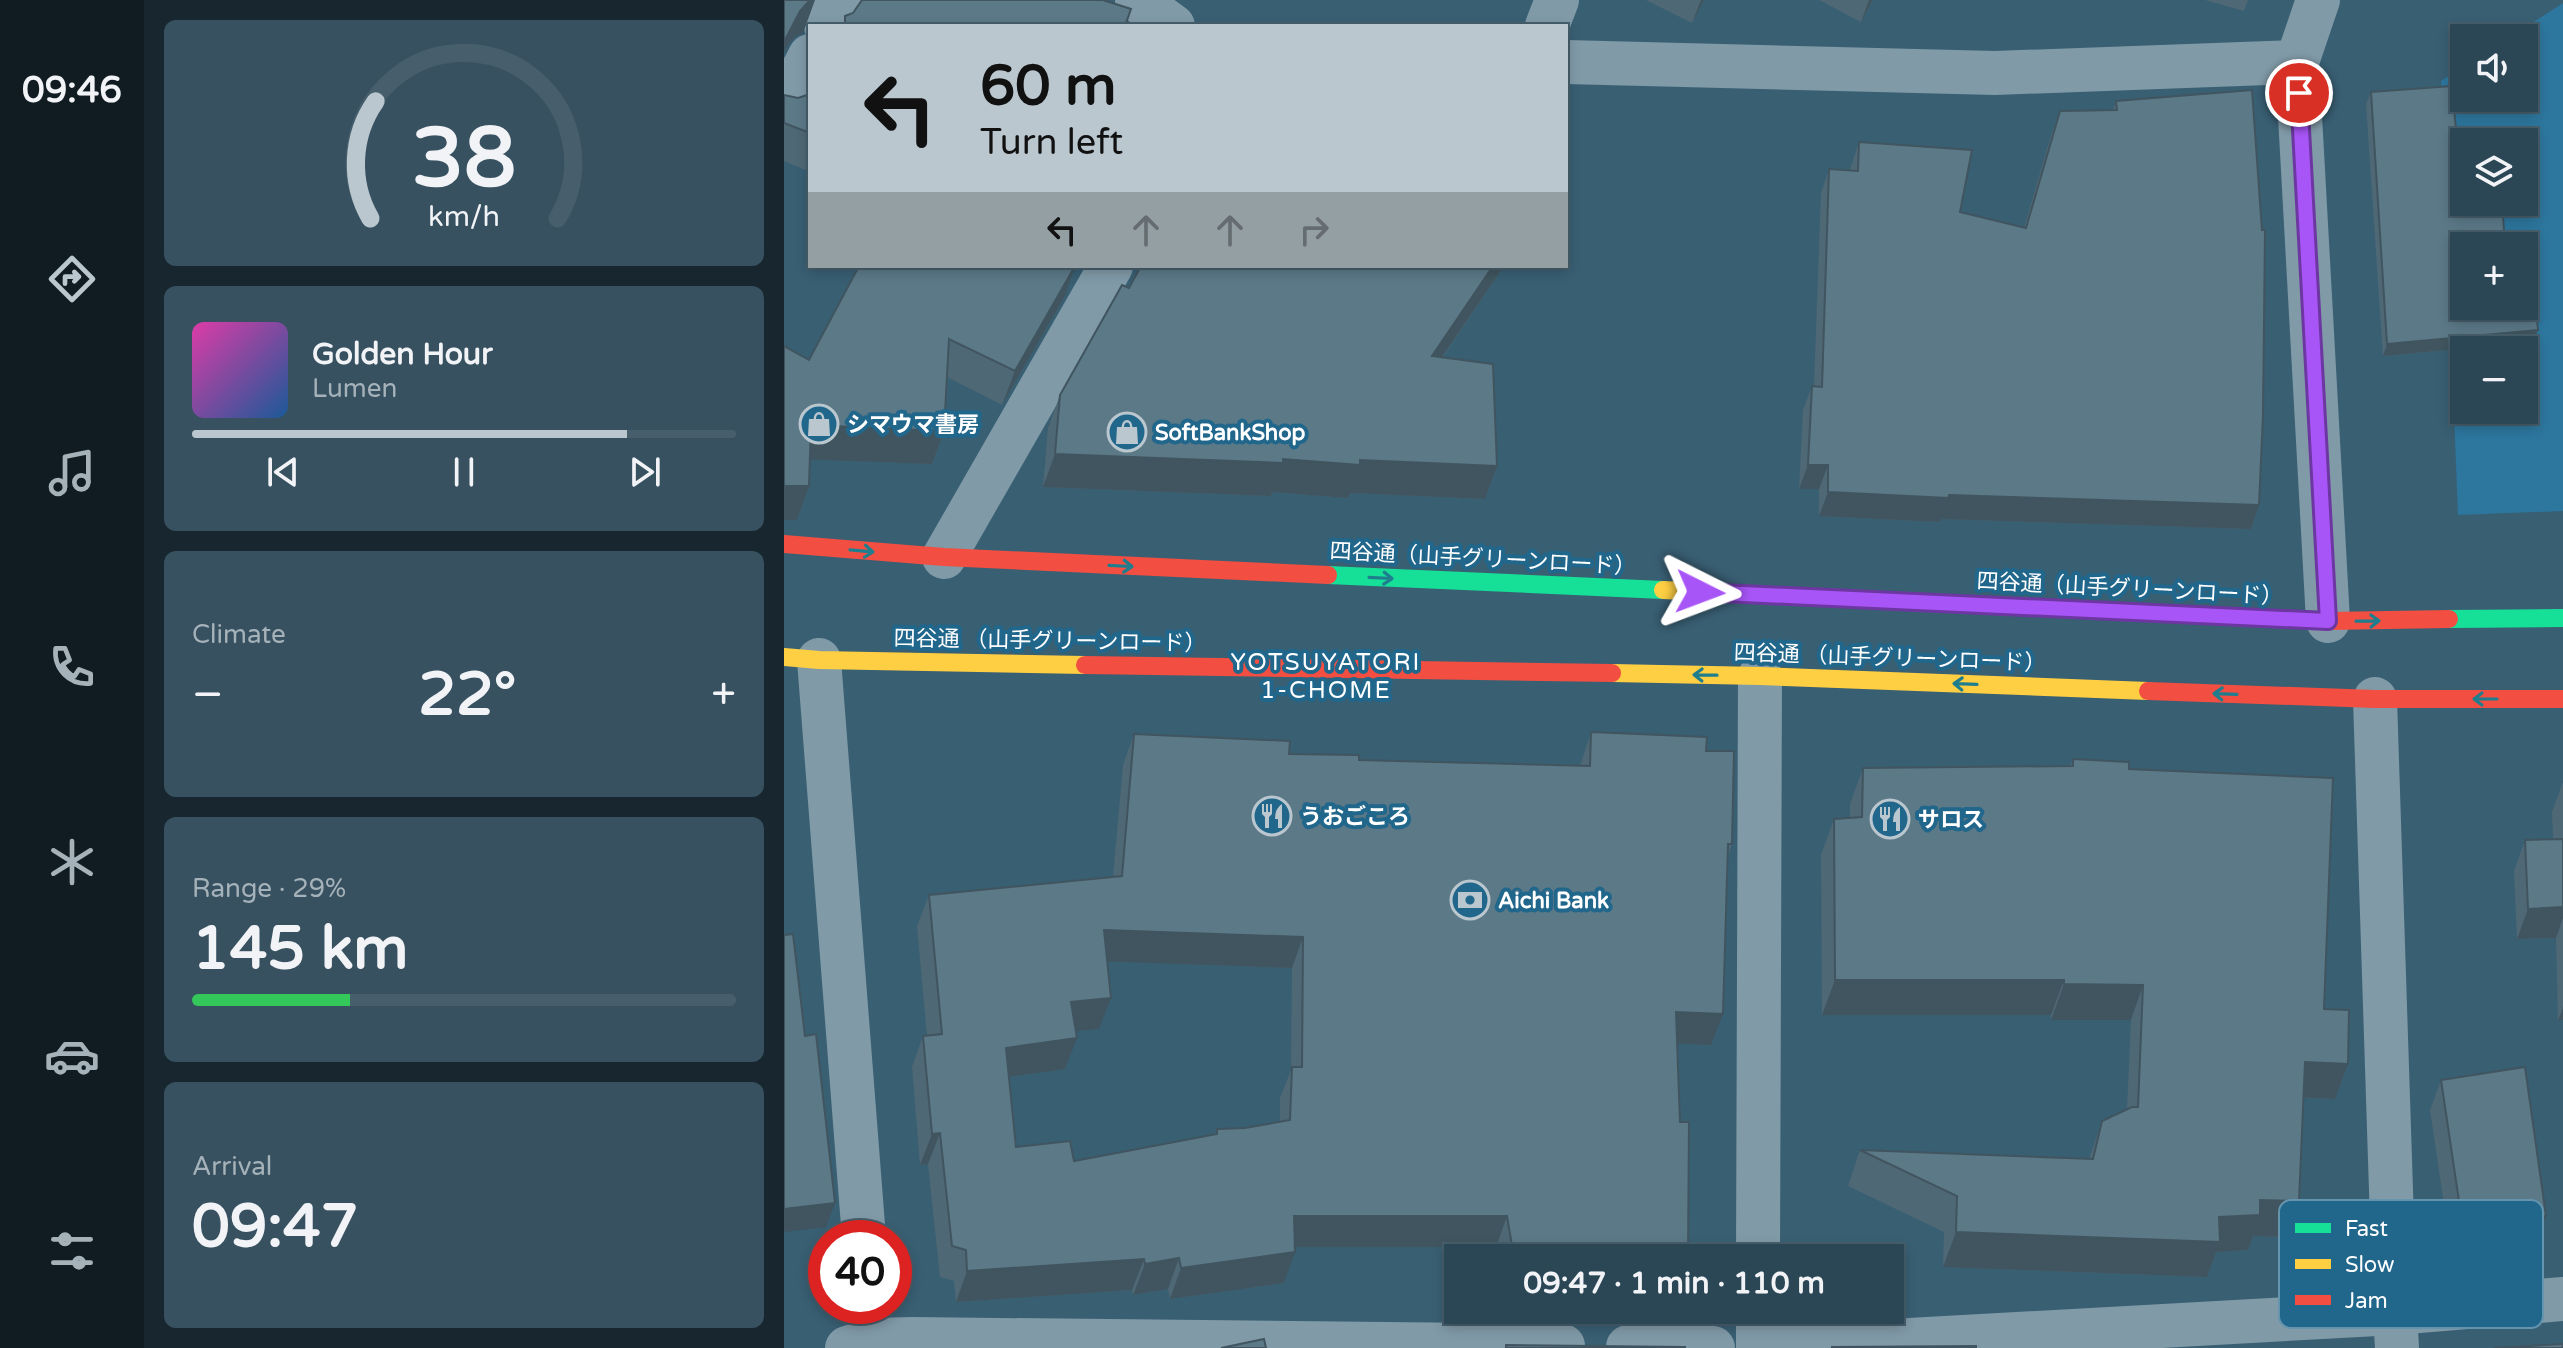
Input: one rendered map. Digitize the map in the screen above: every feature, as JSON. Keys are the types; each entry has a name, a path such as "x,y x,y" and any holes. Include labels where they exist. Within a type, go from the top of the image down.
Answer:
{"street":[{"path":"827,24 839,0"},
{"path":"1137,0 1170,24"},
{"path":"1548,24 1557,0"},
{"path":"2318,0 2297,62 2328,621"},
{"path":"784,107 808,60"},
{"path":"1568,62 1995,73 2297,62"},
{"path":"944,557 1110,268"},
{"name":"四谷通（山手グリーンロード）","path":"784,544 944,557 2328,621 2563,618"},
{"path":"802,659 862,1220"},
{"name":"四谷通 （山手グリーンロード）","path":"802,659 1760,676 2375,699 2563,699"},
{"path":"1758,1244 1760,676"},
{"path":"2375,699 2392,1200"},
{"path":"2543,1303 2563,1299"},
{"path":"1758,1324 1758,1348"},
{"path":"1766,1348 2396,1331"},
{"path":"883,1336 1713,1348"}],"shaded area":[{"path":"2563,3 2563,511 2458,515 2454,424 2538,424 2538,336 2451,336 2450,320 2538,320 2538,232 2450,232 2450,311 2441,81 2450,75 2450,112 2538,112 2538,24 2531,24"}],"building":[{"path":"784,0 813,0 800,11 784,42"},
{"path":"862,0 1103,0 1131,9 1126,24 845,24 845,16 853,13"},
{"path":"2450,86 2450,112 2454,112 2456,128 2450,128 2450,216 2503,216 2504,232 2450,232 2450,320 2537,320 2538,330 2387,344 2371,92"},
{"path":"2252,90 2262,230 2265,230 2259,505 1828,492 1828,465 1808,465 1812,386 1822,387 1829,169 1858,171 1859,142 1972,150 1960,212 2026,228 2060,111 2117,110 2116,101"},
{"path":"784,95 798,98 808,95 808,132 784,123"},
{"path":"858,268 1074,268 1015,371 949,339 944,431 811,425 809,486 784,486 784,346 809,360"},
{"path":"1140,268 1492,268 1432,356 1493,364 1497,466 1360,460 1360,465 1283,459 1283,463 1055,454 1060,395 1122,285 1129,288"},
{"path":"1591,732 1707,737 1706,751 1734,751 1723,1014 1676,1012 1680,1122 1689,1122 1688,1244 1512,1244 1507,1216 1294,1216 1295,1252 1181,1268 1179,1258 1145,1264 1144,1259 967,1271 966,1250 952,1246 940,1133 932,1134 923,1036 942,1034 929,895 1122,876 1134,734 1290,741 1289,754 1359,755 1359,760 1590,766","holes":["1104,930 1303,937 1302,1067 1292,1067 1290,1120 1245,1128 1217,1129 1217,1134 1074,1161 1070,1141 1016,1147 1006,1048 1077,1038 1071,1002 1111,998"]},
{"path":"2073,759 2129,762 2129,769 2333,778 2324,1009 2349,1010 2348,1064 2305,1062 2299,1200 2260,1200 2260,1215 2219,1217 2220,1242 1956,1232 1957,1196 1860,1150 2093,1159 2102,1121 2138,1107 2143,985 2064,984 2064,980 1835,980 1834,819 1862,817 1863,768 2073,766"},
{"path":"2563,839 2563,907 2528,909 2525,840"},
{"path":"793,934 805,1036 816,1034 835,1203 784,1209 784,935"},
{"path":"2525,1067 2546,1216 2543,1216 2543,1200 2459,1200 2441,1080"},
{"path":"1264,1339 1266,1348 1221,1348"},
{"path":"2563,1344 2563,1348 2494,1348"},
{"path":"1506,1345 1685,1347 1685,1348 1506,1348"},
{"path":"1832,1347 1976,1348 1832,1348"}],"traffic: fast":[{"path":"1328,575 1663,590"},
{"path":"2449,619 2563,618"}],"traffic: slow":[{"path":"1663,590 2135,612"},
{"path":"784,657 1085,665"},
{"path":"1612,673 2148,691"}],"traffic: jam":[{"path":"784,544 944,557 1328,575"},
{"path":"2135,612 2328,621 2449,619"},
{"path":"1085,665 1612,673"},
{"path":"2148,691 2375,699 2563,699"}],"place":[{"name":"シマウマ書房","path":"819,424"},
{"name":"SoftBankShop","path":"1127,432"},
{"name":"うおごころ","path":"1272,816"},
{"name":"サロス","path":"1890,819"},
{"name":"Aichi Bank","path":"1470,900"}],"district":[{"name":"YOTSUYATORI 1-CHOME","path":"1326,676"}],"route":[{"path":"1700,592 2328,621 2299,93"}]}
